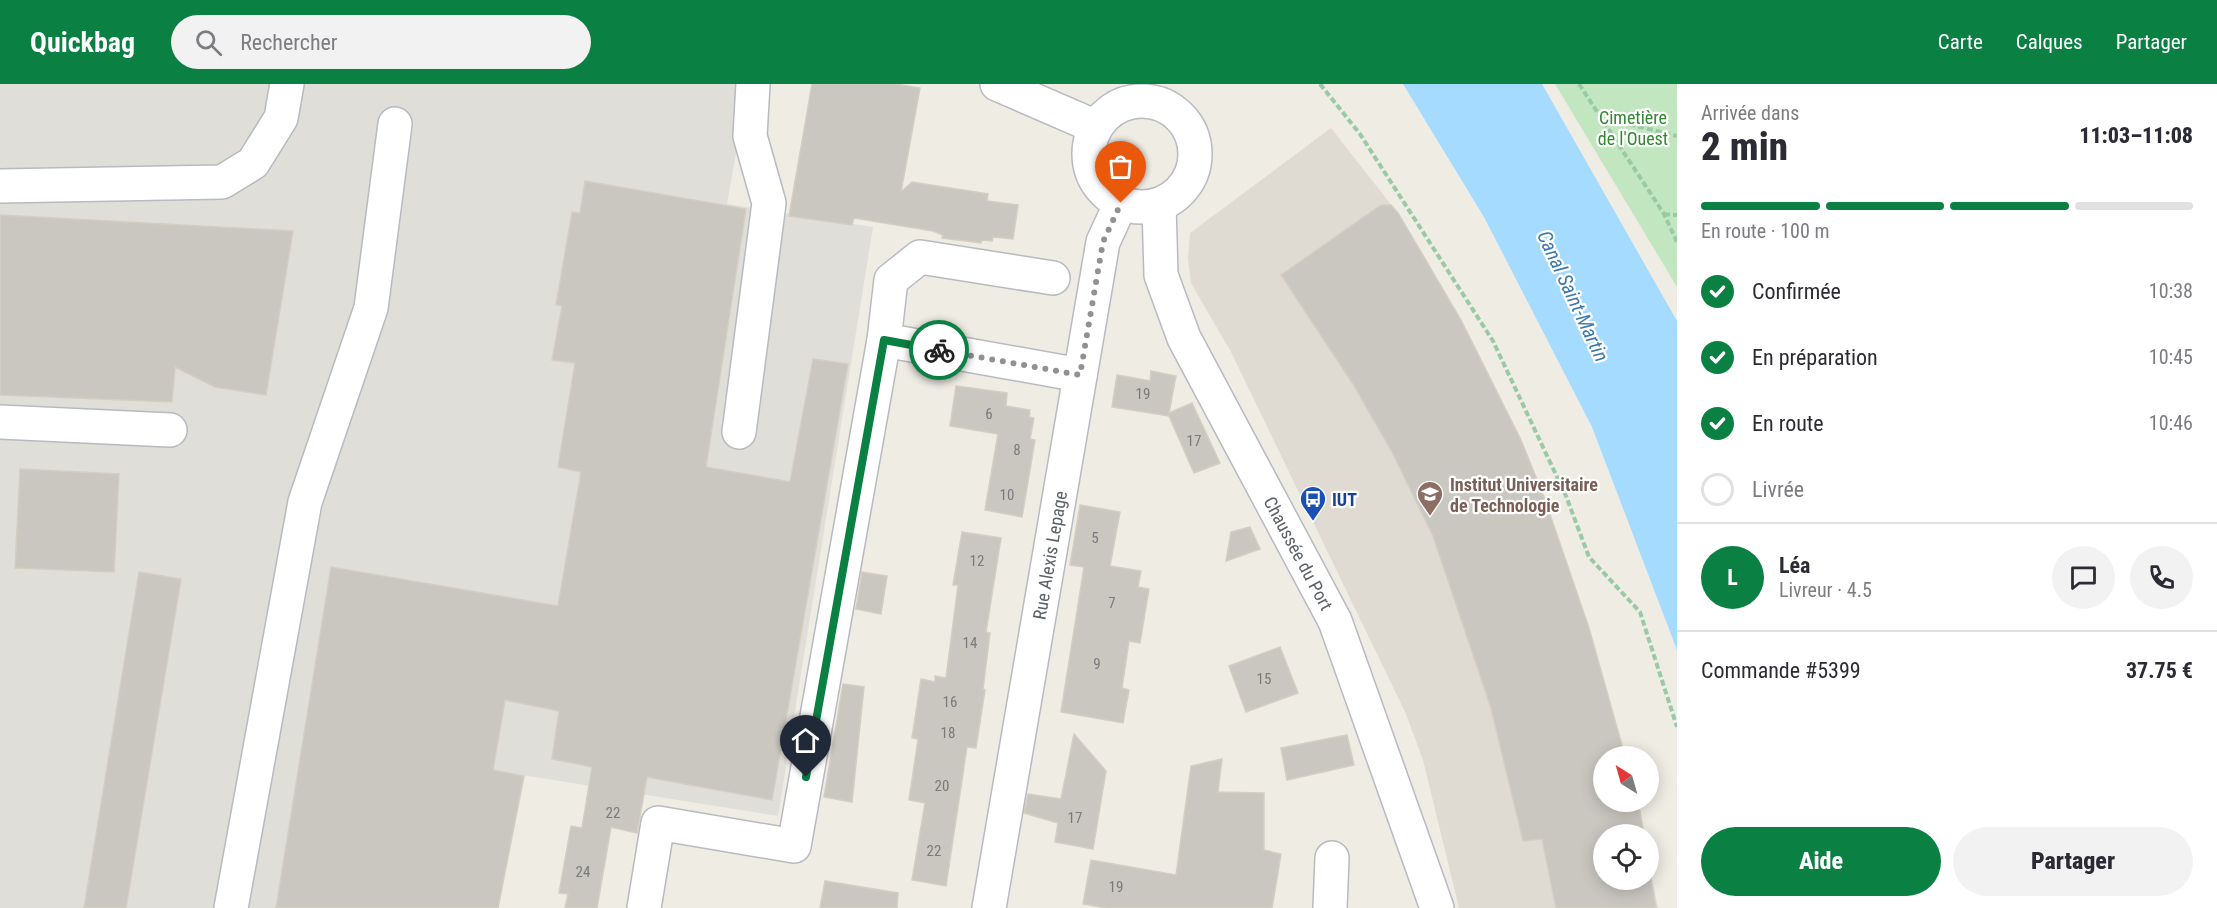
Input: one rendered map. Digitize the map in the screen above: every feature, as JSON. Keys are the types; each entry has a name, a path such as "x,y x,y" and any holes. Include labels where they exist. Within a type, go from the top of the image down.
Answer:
{"street":[{"path":"0,186 222,183 254,163 281,118 287,84"},
{"path":"739,432 769,203 750,136 753,84"},
{"path":"997,84 1096,127"},
{"path":"1143,100 1161,104 1177,114 1189,128 1195,146 1195,164 1188,182 1175,196 1159,205 1146,208 1121,203 1108,196 1091,171 1088,156 1096,127 1108,113 1124,104 1143,100"},
{"path":"231,908 305,502 371,308 395,124"},
{"name":"Rue Alexis Lepage","path":"989,908 1103,242 1121,203"},
{"name":"Chaussée du Port","path":"1159,205 1161,275 1184,338 1335,621 1437,908"},
{"path":"644,908 658,823 794,846 884,340 891,280 920,257 1053,278"},
{"path":"884,340 1080,375"},
{"path":"0,422 170,430"},
{"path":"1330,908 1332,858"}],"path":[{"path":"1320,84 1360,134 1493,340 1566,496 1589,557 1640,612 1677,728"},
{"path":"1579,84 1664,214 1677,242"},
{"path":"1612,120 1677,136"},
{"path":"1664,214 1677,215"}],"shaded area":[{"path":"0,84 748,84 727,204 873,227 778,816 504,772 481,908 0,908"},
{"name":"Institut Universitaire de Technologie","path":"1331,128 1400,216 1473,343 1521,440 1544,496 1589,628 1622,746 1593,746 1593,812 1604,812 1604,824 1593,824 1593,890 1654,890 1658,908 1459,908 1423,760 1406,714 1231,352 1191,283 1188,259 1190,233"}],"green space":[{"name":"Cimetière de l'Ouest","path":"1555,84 1677,84 1677,287"}],"water":[{"name":"Canal Saint-Martin","path":"1403,84 1542,84 1677,321 1677,650 1592,427 1484,217"}],"building":[{"path":"812,84 896,84 920,88 901,192 912,182 988,194 987,201 1018,205 1013,239 993,237 992,241 982,240 981,243 942,238 943,235 933,231 854,218 852,225 789,216"},
{"path":"585,181 746,209 706,467 790,482 813,359 848,364 772,800 647,777 637,833 611,827 597,908 565,908 568,894 559,893 571,826 582,828 592,767 552,759 559,711 505,700 493,770 524,776 498,908 276,908 331,567 558,606 581,472 558,467 575,363 552,360 562,306 556,305 572,212 580,213"},
{"path":"1381,205 1391,205 1398,213 1461,320 1521,440 1544,497 1589,628 1622,746 1593,746 1593,812 1640,812 1642,824 1593,824 1593,890 1653,890 1656,908 1556,908 1542,839 1523,841 1491,708 1433,536 1393,454 1353,384 1281,275"},
{"path":"0,215 293,231 266,395 215,387 175,367 172,402 0,395"},
{"path":"1151,371 1176,376 1169,413 1192,403 1220,463 1194,473 1169,416 1112,407 1117,375 1150,381"},
{"path":"956,386 1007,393 1006,406 1030,410 1029,417 1034,418 1030,439 1035,440 1022,517 985,510 998,434 950,426"},
{"path":"20,469 119,474 114,572 15,568"},
{"path":"1080,505 1120,512 1110,566 1141,571 1138,587 1149,589 1140,643 1129,641 1122,688 1129,690 1123,723 1061,712 1084,567 1070,565"},
{"path":"1250,527 1260,549 1226,561 1231,532"},
{"path":"962,532 1001,538 986,632 990,633 983,689 985,690 976,748 967,747 946,886 912,880 925,803 909,800 918,739 912,738 921,679 935,682 935,676 946,678 958,585 953,585"},
{"path":"139,572 181,579 126,908 84,908"},
{"path":"862,572 887,576 881,614 856,609"},
{"path":"1280,647 1298,693 1246,712 1229,666"},
{"path":"843,684 864,687 852,802 824,797"},
{"path":"1074,734 1106,771 1093,849 1055,842 1058,823 1024,813 1028,794 1061,799"},
{"path":"1347,735 1354,765 1287,780 1281,748"},
{"path":"1222,759 1218,792 1264,793 1264,850 1281,854 1272,908 1106,908 1083,904 1091,860 1176,875 1191,766"},
{"path":"825,881 898,893 897,908 820,908"}],"way so far":[{"path":"939,350 1080,375 1103,242 1121,203"}],"place":[{"name":"Institut Universitaire de Technologie","path":"1430,517"},
{"name":"IUT","path":"1313,522"}],"route":[{"path":"806,777 884,340 939,350"}]}
